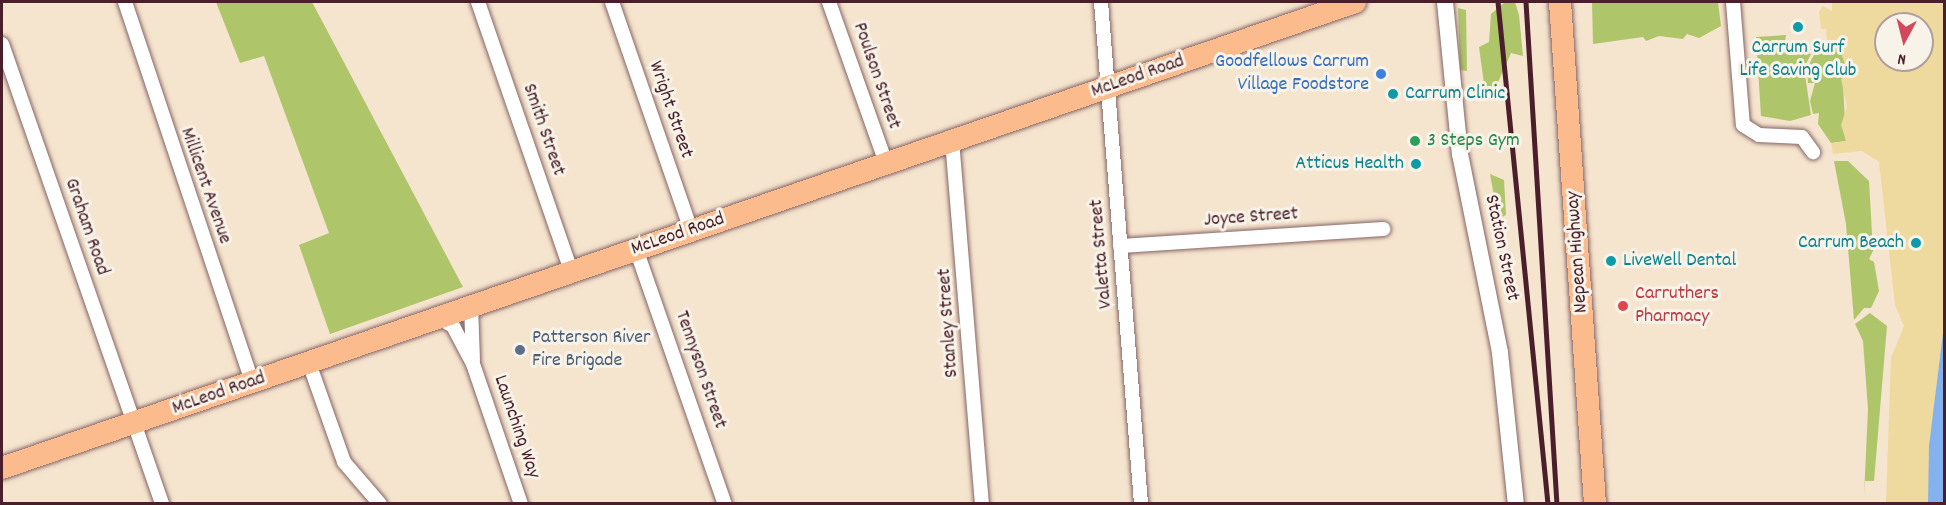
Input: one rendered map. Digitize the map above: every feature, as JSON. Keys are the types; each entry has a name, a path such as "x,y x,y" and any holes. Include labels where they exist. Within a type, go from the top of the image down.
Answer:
{"main road":[{"name":"McLeod Road","path":"2,468 1355,2"},
{"name":"Nepean Highway","path":"1560,2 1594,504"}],"street":[{"name":"Millicent Avenue","path":"125,2 252,382"},
{"name":"Smith Street","path":"478,2 571,272"},
{"name":"Wright Street","path":"612,2 691,230"},
{"name":"Poulson Street","path":"829,2 886,163"},
{"name":"Valetta Street","path":"1101,2 1141,504"},
{"name":"Station Street","path":"1445,2 1460,154 1502,366 1515,504"},
{"path":"1733,2 1740,117 1749,131 1802,137 1813,152"},
{"name":"Graham Road","path":"2,44 162,504"},
{"name":"Stanley Street","path":"952,140 982,504"},
{"name":"Joyce Street","path":"1120,246 1383,229"},
{"name":"Tennyson Street","path":"636,249 725,504"},
{"name":"Launching Way","path":"471,306 473,364"},
{"name":"Launching Way","path":"439,318 453,326 473,364 521,504"},
{"path":"309,363 344,462 380,504"}],"green space":[{"path":"216,2 312,2 463,287 330,334 299,245 329,233 264,56 240,63"},
{"path":"1505,2 1515,2 1519,15 1523,56 1511,53 1491,98 1486,98 1479,47 1489,42 1491,14"},
{"path":"1592,2 1718,2 1721,26 1699,38 1687,34 1683,39 1659,36 1646,41 1643,37 1593,44"},
{"path":"1458,8 1466,10 1467,71 1460,70"},
{"path":"1786,35 1784,47 1811,54 1804,68 1811,115 1790,121 1761,116 1756,37"},
{"path":"1840,39 1849,75 1843,84 1846,141 1831,143 1818,124 1819,113 1813,114 1810,101 1815,83 1808,83 1807,68 1820,44"},
{"path":"1834,161 1848,161 1869,181 1873,251 1869,259 1874,262 1879,291 1871,308 1864,308 1854,320 1846,224"},
{"path":"1490,174 1504,180 1506,215 1498,219"},
{"path":"1870,313 1887,326 1874,481 1865,481 1864,496 1868,409 1863,341 1855,324"}],"sand":[{"name":"Carrum Beach","path":"1832,2 1944,2 1944,325 1928,503 1886,503 1891,358 1904,326 1895,305 1879,162 1862,151 1833,154 1831,143 1846,141 1841,125 1847,107 1841,79 1849,75 1842,56 1845,43 1827,40 1826,29 1821,29 1819,12 1823,6 1832,11"}],"water":[{"path":"1944,325 1944,503 1928,503 1929,446"}],"railway":[{"path":"1498,2 1548,504"},
{"path":"1526,2 1557,504"}],"place":[{"name":"Carrum Surf Life Saving Club","path":"1798,27"},
{"name":"Goodfellows Carrum Village Foodstore","path":"1381,74"},
{"name":"Carrum Clinic","path":"1393,94"},
{"name":"3 Steps Gym","path":"1415,141"},
{"name":"Atticus Health","path":"1416,164"},
{"name":"Carrum Beach","path":"1916,243"},
{"name":"LiveWell Dental","path":"1611,261"},
{"name":"Carruthers Pharmacy","path":"1623,306"},
{"name":"Patterson River Fire Brigade","path":"520,350"}]}
